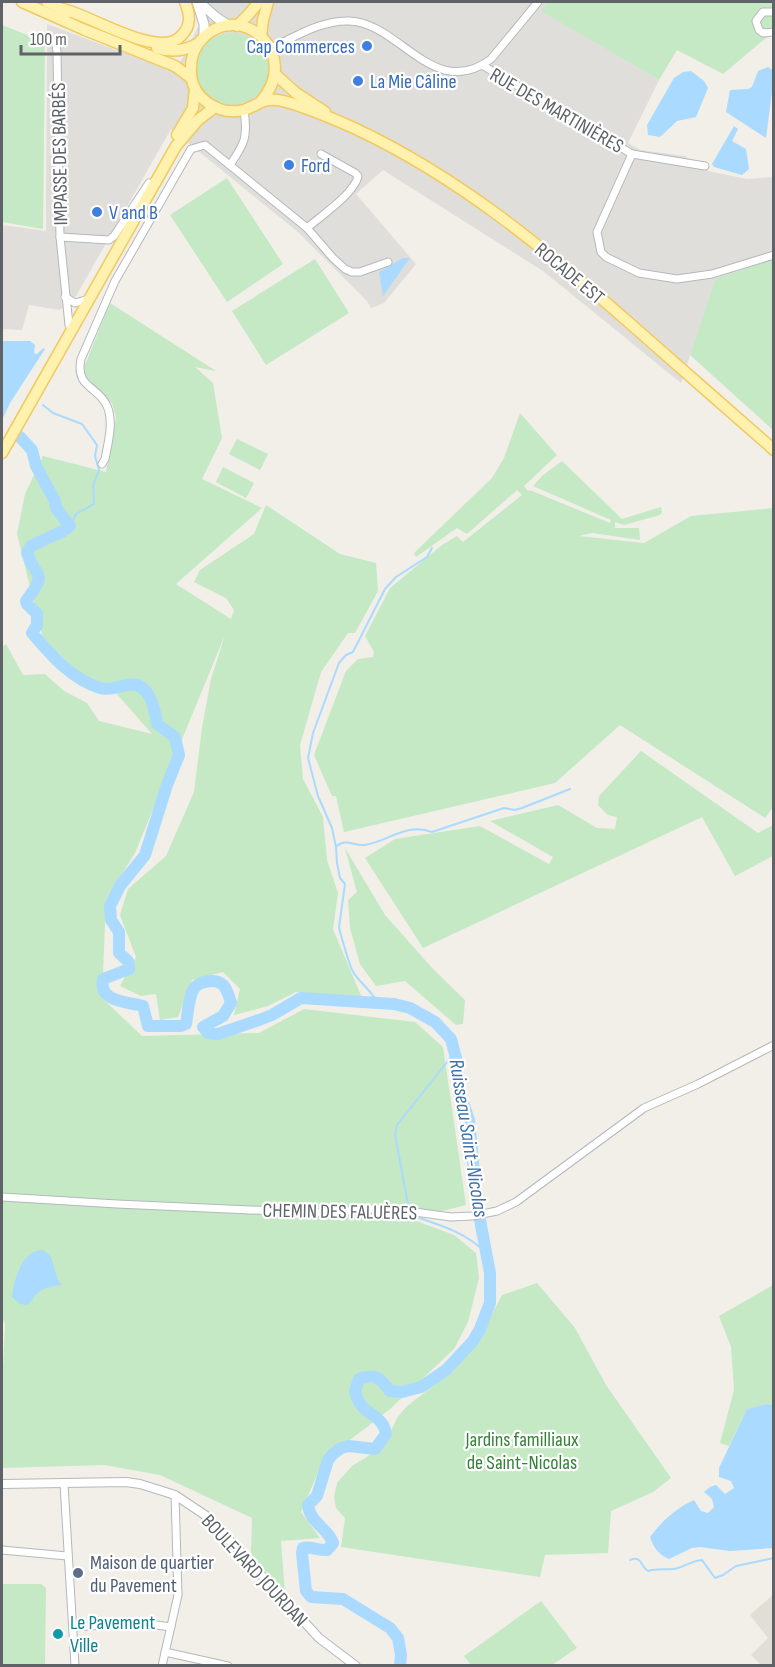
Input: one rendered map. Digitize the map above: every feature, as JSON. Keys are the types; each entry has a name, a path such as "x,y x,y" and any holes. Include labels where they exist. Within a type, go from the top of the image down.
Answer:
{"main road":[{"path":"22,2 175,66 191,78"},
{"path":"47,2 129,38 166,51 186,49 220,27 233,26 250,29 261,36 271,48 275,61 273,84 261,101"},
{"path":"63,9 146,41 168,44 178,40 185,33 190,15 185,2"},
{"path":"198,2 216,17 233,26"},
{"path":"198,2 204,24 201,40 192,55 191,78 195,89 207,103 234,111 244,110 261,101 277,100 346,124"},
{"path":"233,26 248,15 259,2"},
{"path":"261,36 268,2"},
{"path":"275,74 296,93 346,124"},
{"path":"2,453 149,183 190,114 195,89"},
{"path":"2,441 176,146 193,125 215,107"},
{"name":"ROCADE EST","path":"346,124 429,169 494,212 572,272 774,450"}],"street":[{"path":"271,48 322,25 350,21 374,28 436,67 457,71 482,65 491,59 538,2"},
{"path":"774,12 763,12 756,21 759,30 763,33 774,32"},
{"name":"IMPASSE DES BARBÉS","path":"50,38 56,44 57,52 60,237 69,325"},
{"name":"RUE DES MARTINIÈRES","path":"482,65 486,70 632,154 597,232 601,252 606,257 639,273 677,279 711,274 774,255"},
{"path":"230,165 244,144 247,135 244,110"},
{"path":"102,464 105,459 110,418 106,404 81,380 79,369 81,359 115,281 191,149 206,146 307,228 333,258 352,272 372,270 388,262"},
{"path":"307,228 344,196 357,181 358,176 321,154"},
{"path":"632,154 705,166"},
{"path":"60,237 109,240 149,183"},
{"path":"65,297 72,303 86,301"},
{"name":"CHEMIN DES FALUÈRES","path":"2,1197 321,1213 386,1208 451,1217 472,1216 496,1211 516,1202 644,1108 698,1084 774,1045"},
{"name":"BOULEVARD JOURDAN","path":"2,1484 126,1482 175,1495 208,1517 319,1638 356,1665"},
{"path":"64,1484 75,1665"},
{"name":"BOULEVARD JOURDAN","path":"2,1490 40,1485"},
{"path":"162,1665 178,1595 175,1495"},
{"path":"2,1550 67,1556"},
{"path":"73,1627 141,1623 171,1627"},
{"path":"165,1652 228,1665"}],"shaded area":[{"path":"211,2 549,2 542,11 659,80 628,143 640,150 685,156 708,171 747,179 773,177 773,259 715,279 681,383 543,271 383,170 356,194 416,264 384,303 371,308 367,301 299,233 171,129 76,296 60,310 29,305 22,330 2,329 2,225 46,231 47,24 175,72"},
{"path":"773,1595 773,1665 761,1665 751,1655 768,1638 750,1615"}],"green space":[{"path":"549,2 773,2 773,32 723,74 677,50 659,80 541,11"},
{"path":"2,25 45,42 43,229 2,222"},
{"path":"239,33 258,43 266,55 268,69 266,83 258,95 246,103 225,105 206,95 198,83 196,62 206,43 218,35"},
{"path":"227,178 283,264 227,302 170,215"},
{"path":"315,259 349,313 266,365 232,311"},
{"path":"774,259 773,430 690,355 715,279"},
{"path":"110,303 216,371 195,367 213,383 222,438 202,479 262,508 176,584 231,619 234,610 226,598 194,582 200,570 254,534 266,505 340,554 376,563 378,591 355,633 348,633 321,672 300,745 303,779 323,817 327,860 338,893 333,929 362,998 296,992 268,1006 234,1015 240,989 223,972 192,980 178,1017 160,1020 156,994 141,996 120,986 136,957 120,915 128,889 166,856 194,792 211,679 225,635 135,853 106,900 102,998 142,1036 259,1033 304,1009 415,1022 443,1047 466,1205 411,1219 454,1235 476,1253 479,1278 468,1322 454,1349 390,1409 323,1461 301,1512 320,1538 281,1541 285,1594 251,1554 252,1518 160,1475 104,1465 2,1468 5,1324 2,1318 2,647 6,644 23,675 45,674 64,691 87,703 99,721 152,734 116,693 78,672 43,639 17,534 25,494 43,456 106,472 116,418 112,403 83,375 83,370"},
{"path":"520,413 557,455 524,486 527,490 610,523 611,520 533,486 543,475 562,461 622,519 661,507 660,515 624,525 615,522 615,528 639,528 640,540 592,533 579,536 644,543 691,516 773,508 774,806 765,818 620,725 555,783 344,832 336,796 332,796 314,755 346,671 358,659 373,657 374,652 365,636 390,588 442,545 457,536 463,542 522,495 517,490 467,534 457,528 416,557 414,553 492,478 504,458"},
{"path":"237,439 268,454 260,470 229,454"},
{"path":"223,467 254,483 246,498 216,482"},
{"path":"641,751 758,833 773,825 773,856 735,876 702,817 423,948 365,858 395,839 480,826 549,864 553,857 490,821 558,805 597,828 615,829 617,817 608,815 598,805 599,796"},
{"path":"345,848 385,915 433,969 465,1000 463,1024 456,1025 405,981 376,986 360,964 350,928 348,900 357,892"},
{"name":"Jardins familliaux de Saint-Nicolas","path":"537,1283 575,1328 606,1385 671,1478 653,1492 611,1511 608,1553 545,1555 540,1577 341,1547 345,1518 336,1508 334,1497 337,1483 352,1466 384,1446 397,1418 406,1407 433,1386 475,1347 502,1295"},
{"path":"773,1285 773,1405 766,1404 747,1409 729,1446 720,1443 734,1390 731,1347 719,1316"},
{"path":"2,1584 41,1584 46,1588 45,1665 2,1665"},
{"path":"541,1601 577,1648 552,1665 471,1665 464,1656"}],"water":[{"path":"768,67 773,70 773,84 766,138 726,112 730,90 752,87 758,71"},
{"path":"691,71 704,81 708,88 696,117 677,121 660,137 648,135 647,125 674,78 683,72"},
{"path":"734,126 738,129 732,141 746,149 749,169 742,175 714,167 712,164"},
{"path":"403,258 410,258 383,296 379,272"},
{"path":"2,341 30,341 35,345 34,353 37,354 43,348 45,349 10,403 2,420"},
{"path":"41,1250 50,1256 56,1276 62,1285 42,1290 28,1305 20,1304 12,1297 17,1275 28,1256"},
{"path":"766,1404 773,1405 773,1548 730,1551 700,1547 692,1548 669,1559 662,1555 650,1537 664,1521 675,1511 694,1500 701,1511 708,1513 714,1507 712,1499 704,1492 716,1485 725,1494 734,1488 731,1481 719,1477 719,1468 747,1409"}],"waterway":[{"path":"43,405 53,413 82,424 97,445 95,456 99,470 93,486 94,504 76,514 70,526"},
{"name":"Ruisseau Saint-Nicolas","path":"20,437 32,450 36,466 55,501 56,508 70,526 31,546 27,553 39,579 26,601 37,614 37,625 32,633 62,665 80,679 103,689 135,685 146,691 155,711 157,724 175,737 179,755 145,855 120,886 110,906 111,920 119,932 119,953 128,961 129,969 103,979 105,992 116,1000 143,1006 148,1026 186,1024 193,990 199,984 211,981 223,985 231,1003 223,1016 203,1027 208,1033 218,1034 259,1020 301,998 394,1004 410,1008 435,1022 451,1039 457,1062 460,1094 469,1120 477,1204 490,1273 490,1303 473,1341 446,1370 421,1387 402,1392 390,1391 377,1378 359,1379 355,1391 358,1400 383,1424 386,1434 375,1449 349,1446 341,1448 328,1460 317,1496 308,1505 315,1521 333,1543 327,1550 303,1548 302,1553 306,1591 311,1597 343,1599 390,1628 398,1638 400,1666"},
{"path":"378,1004 352,970 340,932 345,884 340,878 332,828 318,796 308,758 313,733 339,663 346,655 353,652 385,589 396,577 427,557 432,548"},
{"path":"337,846 343,843 364,845 414,829 432,832 504,808 515,810 522,808 570,789"},
{"path":"455,1052 397,1125 395,1135 410,1215 460,1234 486,1253"},
{"path":"630,1560 639,1560 648,1571 676,1569 702,1560 715,1578 736,1566 774,1558"}],"place":[{"name":"Cap Commerces","path":"367,46"},
{"name":"La Mie Câline","path":"358,81"},
{"name":"Ford","path":"289,165"},
{"name":"V and B","path":"97,212"},
{"name":"Maison de quartier du Pavement","path":"78,1573"},
{"name":"Le Pavement Ville","path":"58,1634"}]}
